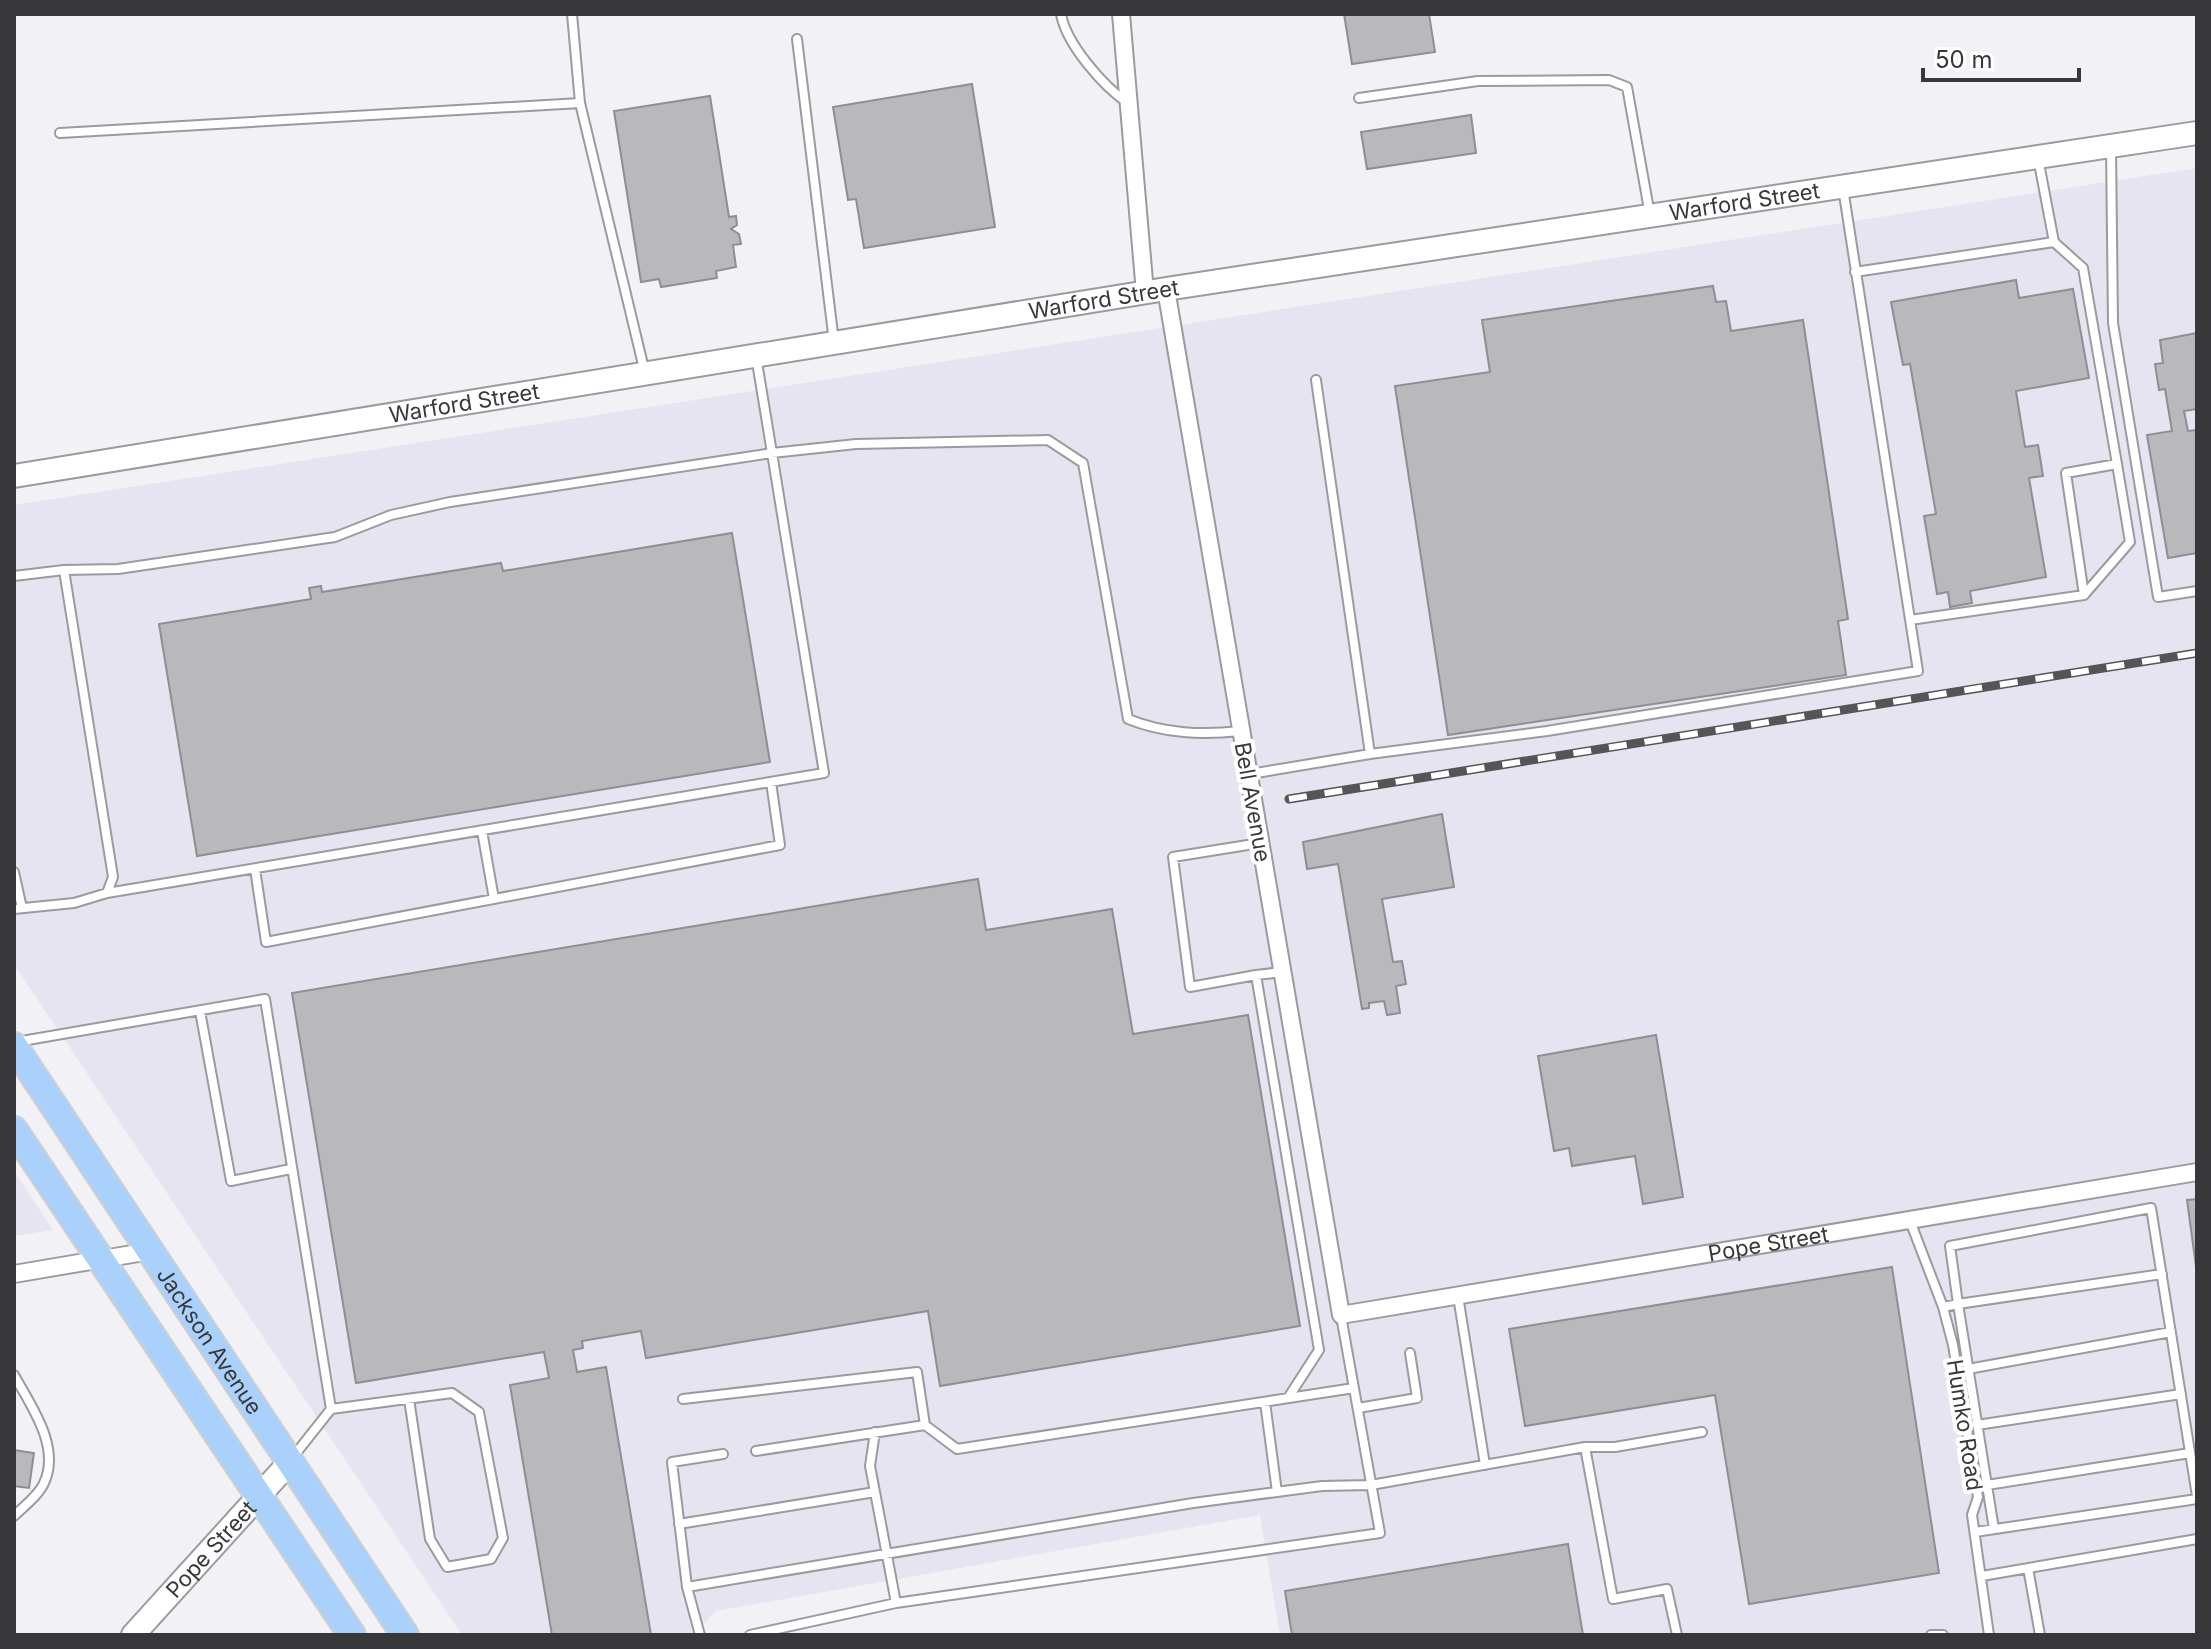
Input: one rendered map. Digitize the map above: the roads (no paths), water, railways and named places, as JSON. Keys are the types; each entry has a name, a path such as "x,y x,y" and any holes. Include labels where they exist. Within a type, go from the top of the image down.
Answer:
{"main road":[{"name":"Warford Street","path":"14,476 1155,291 2197,133"},
{"name":"Jackson Avenue","path":"14,1044 288,1464 405,1635"},
{"name":"Jackson Avenue","path":"14,1130 352,1635"},
{"name":"Pope Street","path":"133,1635 288,1464"}],"street":[{"name":"Bell Avenue","path":"1121,14 1129,104 1155,291 1249,774 1341,1315"},
{"name":"Pope Street","path":"1341,1315 2197,1172"},
{"path":"14,1274 150,1251"}],"lane":[{"path":"572,14 580,103 645,374"},
{"path":"1061,14 1064,27 1104,86 1129,104"},
{"path":"797,39 834,343"},
{"path":"1359,98 1478,81 1609,80 1627,87 1651,216"},
{"path":"60,133 580,103"},
{"path":"2111,146 2113,323 2158,597 2197,591"},
{"path":"1910,620 2084,595 2130,542 2083,268 2054,242 2038,157"},
{"path":"1249,774 1370,754 1547,731 1918,671 1842,187"},
{"path":"1855,272 2054,242"},
{"path":"14,872 18,908 74,903 107,893 824,773 756,356"},
{"path":"1316,380 1370,754"},
{"path":"14,576 64,570 118,569 335,537 391,515 450,502 772,453 856,444 1048,440 1083,463 1128,719 1155,730 1210,734 1241,731"},
{"path":"2084,595 2066,473 2117,464"},
{"path":"64,570 113,877 107,893"},
{"path":"255,869 266,942 780,845 771,782"},
{"path":"482,831 494,899"},
{"path":"1260,843 1173,857 1190,987 1282,972"},
{"path":"1256,975 1319,1350 1288,1398"},
{"path":"14,1044 265,999 331,1409"},
{"path":"200,1011 231,1181 291,1169"},
{"path":"1975,1532 2197,1497 2151,1208 1950,1246 1994,1529"},
{"name":"Humko Road","path":"1910,1220 1943,1307 1953,1345 1978,1497 1972,1515 1989,1635"},
{"path":"1943,1307 2162,1274"},
{"path":"1458,1295 1485,1465"},
{"path":"750,1635 896,1603 1380,1533 1341,1315"},
{"path":"1968,1369 2171,1332"},
{"path":"1358,1408 1417,1398 1410,1353"},
{"path":"683,1399 917,1372 925,1425 957,1449 1354,1388"},
{"path":"14,1375 41,1425 50,1458 44,1484 14,1516"},
{"path":"288,1464 331,1409 452,1393 479,1412 503,1538 491,1559 447,1567 430,1539 409,1399"},
{"path":"1977,1425 2181,1394"},
{"path":"1265,1402 1277,1492"},
{"path":"756,1451 925,1425"},
{"path":"875,1432 870,1466 896,1603"},
{"path":"687,1587 887,1552 1277,1492 1371,1485 1585,1447 1615,1447 1702,1432"},
{"path":"1585,1447 1613,1599 1667,1589 1677,1635"},
{"path":"1987,1485 2190,1453"},
{"path":"700,1635 687,1587 672,1462 723,1454"},
{"path":"679,1524 875,1492"},
{"path":"1982,1576 2197,1539"},
{"path":"2028,1568 2040,1635"},
{"path":"1931,1635 1943,1635"}],"railway":[{"path":"1289,799 2197,653"}]}
